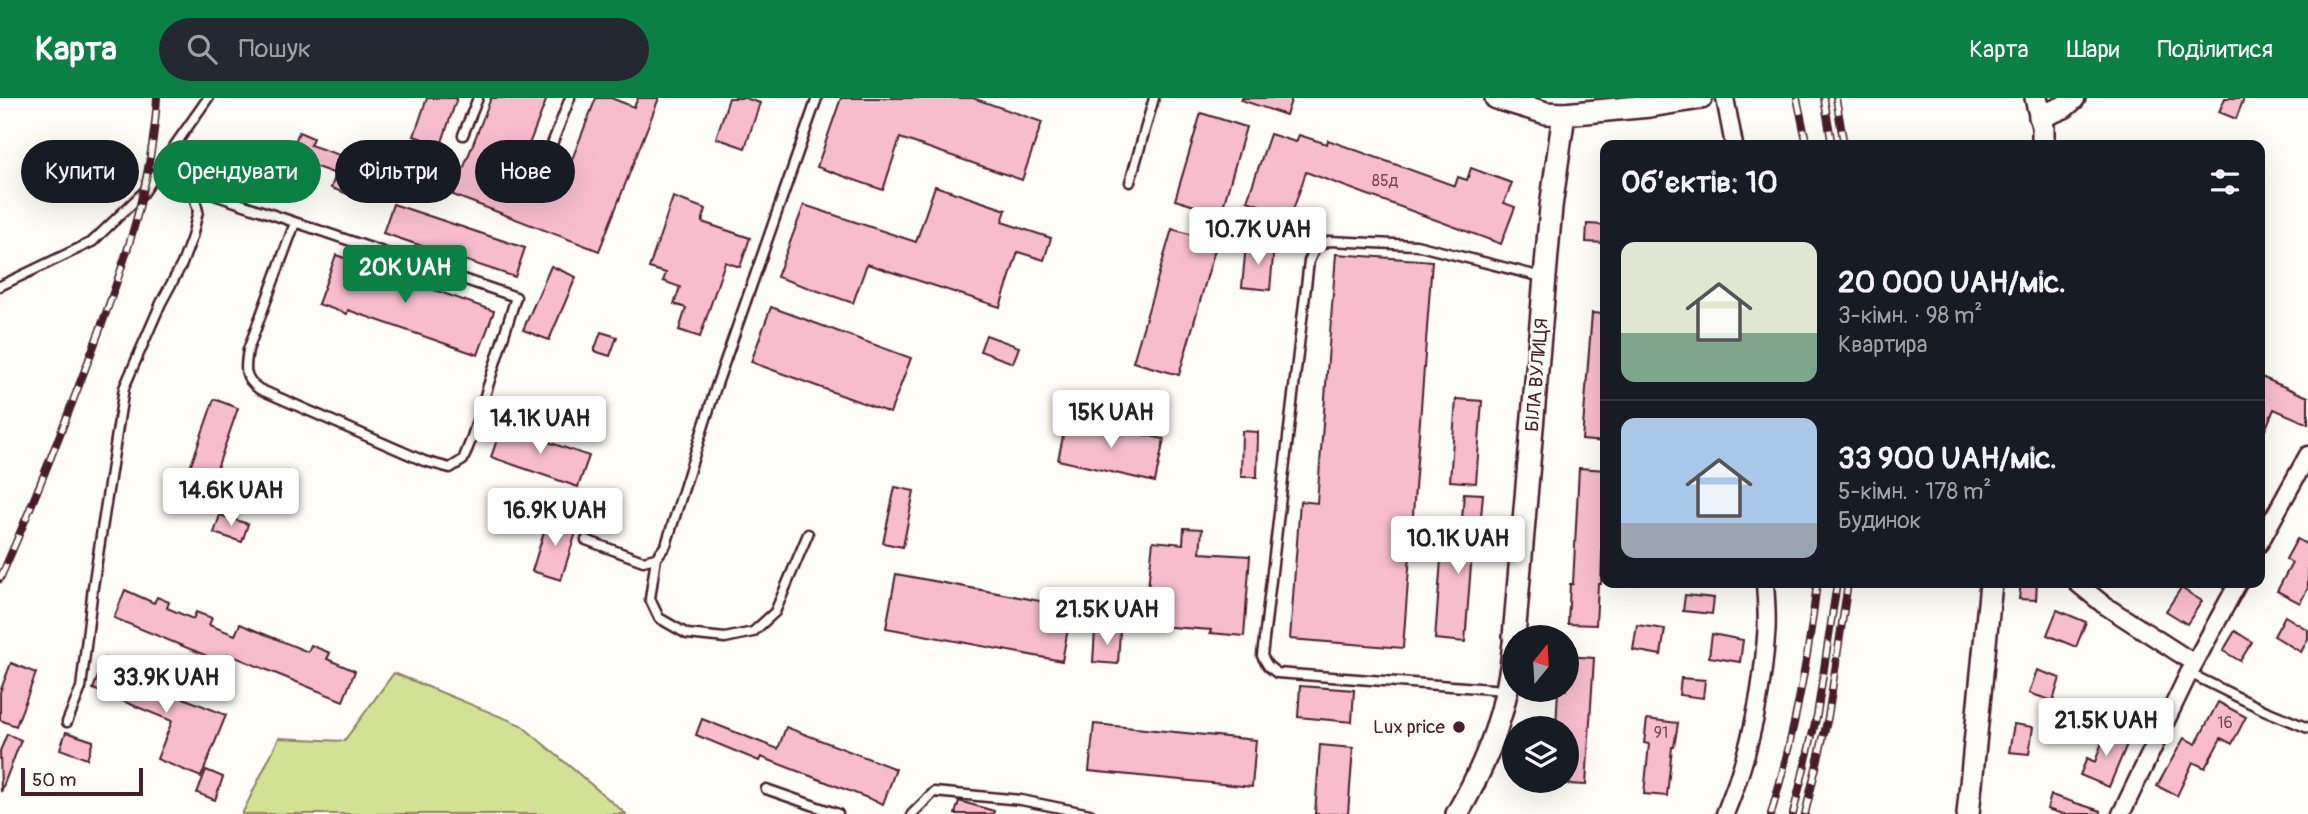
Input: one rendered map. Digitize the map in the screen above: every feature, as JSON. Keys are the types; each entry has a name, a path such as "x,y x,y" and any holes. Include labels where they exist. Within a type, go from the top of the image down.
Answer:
{"street":[{"path":"1496,98 1546,113 1564,114 1701,98"},
{"path":"1725,98 1733,140"},
{"path":"2042,140 2038,107 2064,107 2074,98"},
{"name":"БІЛА ВУЛИЦЯ","path":"1515,625 1551,207 1564,114"},
{"path":"2265,533 2308,455"},
{"path":"1725,814 1739,780 1757,710 1766,636 1765,588"},
{"path":"1968,814 1991,588"},
{"path":"2083,588 2192,668"},
{"path":"2121,814 2192,668 2235,588"},
{"path":"1457,814 1484,766 1503,702"}],"lane":[{"path":"179,140 208,98"},
{"path":"463,135 478,98"},
{"path":"554,140 570,98"},
{"path":"808,534 775,612 753,632 725,638 688,634 659,618 650,599 656,558 666,545 716,387 817,98"},
{"path":"1130,182 1154,98"},
{"path":"0,286 92,242 145,191 153,178"},
{"path":"67,722 81,688 93,587 124,388 192,237 198,211 196,203"},
{"path":"237,203 516,297 463,460 450,468 424,461 259,389 249,382 244,372 248,350 295,223"},
{"path":"1502,690 1277,673 1268,666 1262,656 1309,261 1315,248 1329,241 1416,245 1545,278"},
{"path":"586,540 643,561 656,558"},
{"path":"2192,668 2264,709 2308,728"},
{"path":"766,789 838,814"},
{"path":"912,814 934,792 1021,800 1090,814"}],"green space":[{"path":"394,673 521,725 626,814 242,814 279,738 344,741"}],"building":[{"path":"427,98 457,98 443,140 426,140 414,136"},
{"path":"491,98 547,98 531,140 475,140 475,203 575,203 575,152 596,98 611,98 634,107 638,98 659,98 599,251 461,198 461,175"},
{"path":"729,98 745,98 760,103 745,148 716,138"},
{"path":"841,98 973,98 1042,122 1022,180 900,138 883,190 817,167"},
{"path":"1292,98 1286,115 1241,100"},
{"path":"2225,98 2244,98 2236,119 2219,112"},
{"path":"1201,113 1246,127 1221,214 1175,200"},
{"path":"299,132 313,138 312,140 296,140"},
{"path":"1270,134 1296,142 1299,135 1327,144 1328,140 1455,186 1458,177 1467,180 1471,168 1512,183 1504,203 1515,207 1501,244 1306,172 1291,216 1247,201"},
{"path":"321,149 335,154 335,174 321,169"},
{"path":"935,186 1006,210 1002,222 1051,238 1044,260 1018,252 1000,307 867,264 853,303 777,277 804,205 916,242"},
{"path":"673,197 706,209 702,222 750,238 740,267 725,262 700,337 679,330 686,308 674,304 680,287 663,281 666,273 649,268"},
{"path":"393,204 525,248 515,277 383,233"},
{"path":"1587,224 1600,225 1600,243 1586,242"},
{"path":"1172,229 1217,242 1179,375 1133,362"},
{"path":"1246,244 1274,246 1270,290 1242,287"},
{"path":"1336,254 1432,261 1403,648 1290,639 1300,501 1317,503"},
{"path":"336,255 494,311 478,355 348,310 347,314 318,304"},
{"path":"551,266 576,277 549,340 523,330"},
{"path":"771,307 911,358 890,413 751,362"},
{"path":"1592,313 1600,314 1600,442 1582,440"},
{"path":"601,332 617,337 610,356 594,351"},
{"path":"986,335 1019,347 1013,363 980,351"},
{"path":"2265,379 2308,397 2308,424 2274,409 2265,430"},
{"path":"214,399 238,408 214,477 190,468"},
{"path":"1456,399 1482,401 1476,483 1450,481"},
{"path":"1067,418 1164,439 1155,482 1058,460"},
{"path":"502,426 589,456 578,487 491,457"},
{"path":"1242,431 1258,432 1257,477 1241,477"},
{"path":"1579,468 1600,470 1600,584 1596,625 1568,624 1570,584 1573,584"},
{"path":"895,487 914,491 903,547 883,543"},
{"path":"1464,493 1483,494 1480,528 1474,527 1465,642 1435,639 1442,546 1460,547"},
{"path":"220,515 248,524 242,542 214,533"},
{"path":"549,516 578,526 561,580 532,571"},
{"path":"1184,528 1202,529 1200,553 1250,556 1244,636 1210,633 1211,630 1144,625 1153,541 1183,544"},
{"path":"2297,539 2308,545 2308,588 2300,603 2277,591 2292,563 2286,559"},
{"path":"896,574 1072,607 1062,661 886,628"},
{"path":"2020,588 2037,588 2036,600 2019,599"},
{"path":"2181,588 2202,601 2187,624 2166,611"},
{"path":"125,590 154,603 157,597 169,602 167,608 193,619 196,612 212,618 209,625 235,635 240,624 308,652 311,645 330,653 327,659 355,671 343,701 228,654 224,663 114,618"},
{"path":"1685,595 1714,598 1712,614 1683,611"},
{"path":"2057,610 2086,622 2076,647 2047,635"},
{"path":"2285,616 2308,630 2308,639 2301,652 2274,636"},
{"path":"1637,625 1665,629 1661,655 1633,650"},
{"path":"1095,630 1120,631 1118,664 1093,662"},
{"path":"2235,631 2252,642 2240,661 2223,651"},
{"path":"1712,634 1743,640 1740,662 1709,657"},
{"path":"1579,657 1594,658 1586,785 1579,785 1579,716 1557,716 1557,702 1579,702"},
{"path":"105,658 175,687 173,694 226,715 201,777 157,759 172,721 93,689"},
{"path":"11,663 36,673 16,726 0,720 0,692"},
{"path":"2037,670 2060,678 2053,701 2029,693"},
{"path":"1681,678 1705,680 1703,698 1679,695"},
{"path":"1300,686 1354,690 1352,722 1298,717"},
{"path":"2218,702 2246,717 2232,744 2221,738 2205,768 2193,762 2177,796 2157,786 2184,738 2196,744"},
{"path":"702,719 778,749 786,727 896,769 883,804 761,757 759,761 696,735"},
{"path":"1647,719 1678,723 1672,747 1667,796 1644,794 1649,744 1644,743"},
{"path":"1094,724 1256,740 1252,787 1089,771"},
{"path":"2014,724 2033,727 2029,754 2009,752"},
{"path":"2107,728 2130,737 2109,787 2080,775 2087,758 2095,762"},
{"path":"66,732 93,741 87,759 60,749"},
{"path":"7,734 21,740 1,792 0,751"},
{"path":"1320,745 1353,748 1348,814 1315,814"},
{"path":"206,770 223,777 215,800 197,793"},
{"path":"2051,795 2101,811 2101,814 2063,814 2047,809"},
{"path":"959,801 994,811 993,814 955,814"}],"railway":[{"path":"0,579 70,409 125,258 149,163 157,98"},
{"path":"1797,98 1806,140"},
{"path":"1824,98 1831,140"},
{"path":"1836,98 1843,140"},
{"path":"1771,814 1799,700 1816,588"},
{"path":"1793,814 1817,715 1836,588"},
{"path":"1805,814 1828,717 1847,588"}],"place":[{"name":"Lux price","path":"1459,727"}]}
